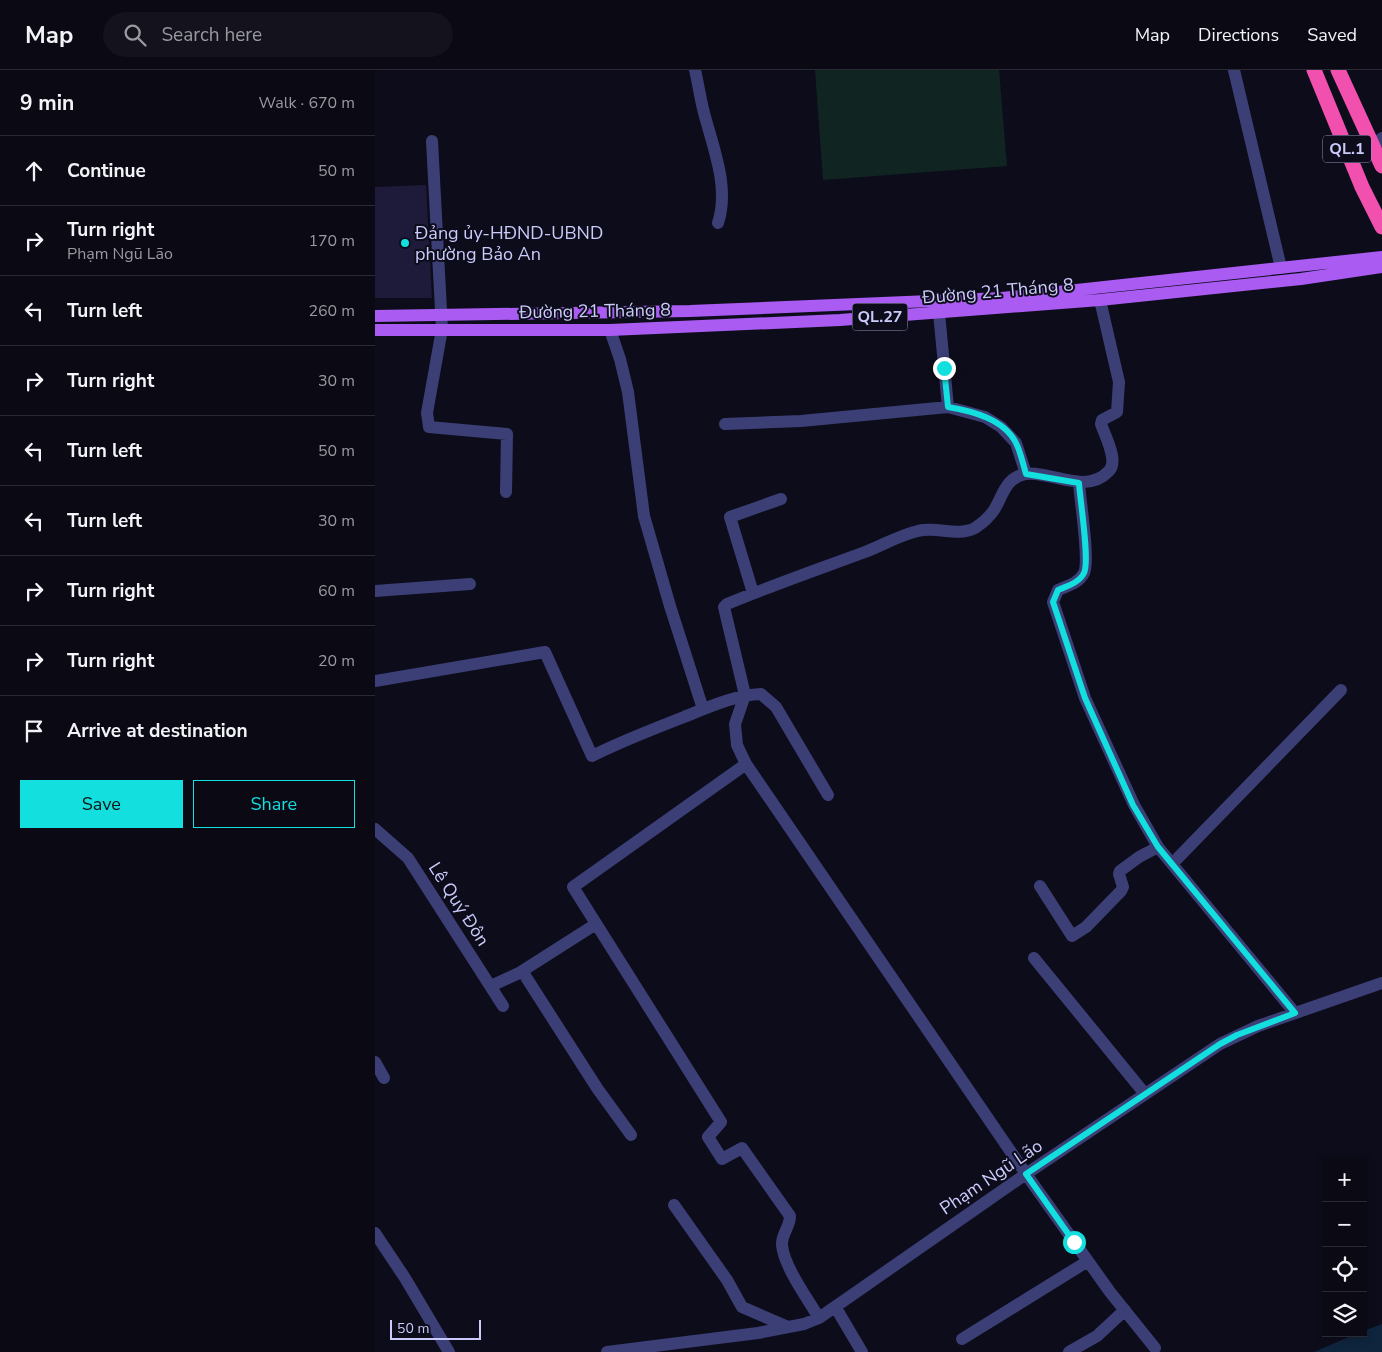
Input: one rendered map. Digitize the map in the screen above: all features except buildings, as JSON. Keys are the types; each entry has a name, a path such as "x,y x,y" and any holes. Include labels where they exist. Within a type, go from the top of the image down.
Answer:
{"highway":[{"name":"QL.1","path":"1314,70 1362,187 1382,227"},
{"name":"QL.1","path":"1338,70 1377,142 1382,166"}],"main road":[{"name":"Đường 21 Tháng 8","path":"375,330 442,323 1002,298 1382,257"},
{"name":"Đường 21 Tháng 8","path":"375,316 442,323 610,330 939,313 1100,300 1292,280 1382,267"}],"street":[{"path":"695,70 705,118 718,160 723,207 718,223"},
{"path":"1233,70 1281,268"},
{"path":"432,140 442,323 427,413 429,426 507,434 506,492"},
{"path":"1100,300 1119,382 1117,412 1102,420 1101,424 1113,460 1112,467 1101,477 1079,483 1026,474 1008,484 1003,490 994,510 975,527 967,531 918,531 753,593 724,607 745,695 735,724 737,745 746,764 1026,1174 1087,1261 1155,1348"},
{"path":"939,313 948,407"},
{"path":"610,330 621,360 628,392 644,516 703,709"},
{"path":"725,424 801,422 948,407 985,417 1001,427 1016,443 1026,474"},
{"path":"1079,483 1086,559 1085,572 1075,583 1058,590 1053,602 1085,698 1133,805 1158,847 1295,1013"},
{"path":"753,593 731,517 781,499"},
{"path":"375,591 470,584"},
{"path":"375,681 545,652 592,756 627,739 703,709 745,695 761,694 776,707 828,795"},
{"path":"1172,864 1341,690"},
{"path":"746,764 573,887 721,1122 708,1137 722,1159 742,1148 790,1216 790,1224 782,1239 782,1246 795,1277 819,1318"},
{"name":"Lê Quý Đôn","path":"375,829 408,858 503,1006"},
{"path":"1040,886 1071,936 1086,927 1121,891 1123,887 1119,874 1120,871 1139,857 1158,847"},
{"path":"491,986 519,973 596,924"},
{"path":"1035,958 1145,1094"},
{"path":"519,973 524,974 530,982 597,1088 631,1135"},
{"name":"Phạm Ngũ Lão","path":"607,1352 758,1333 819,1318 1026,1174 1228,1039 1295,1013 1382,983"},
{"path":"375,1062 384,1078"},
{"path":"674,1205 727,1280 742,1307 788,1327"},
{"path":"375,1233 414,1292 449,1352"},
{"path":"963,1339 1087,1261"},
{"path":"836,1308 862,1352"},
{"path":"1069,1352 1097,1336 1125,1310"}],"green space":[{"path":"815,70 999,70 1007,166 823,180"}],"water":[{"path":"1382,1324 1382,1352 1314,1352 1349,1337 1367,1337 1367,1330"}],"place":[{"name":"Đảng ủy-HĐND-UBND phường Bảo An","path":"405,243"}],"route":[{"path":"944,368 948,407 965,410 985,417 1001,427 1016,443 1026,474 1079,483 1086,559 1085,572 1075,583 1058,590 1054,595 1053,602 1085,698 1133,805 1158,847 1295,1013 1237,1035 1206,1052 1026,1174 1074,1242"}]}
